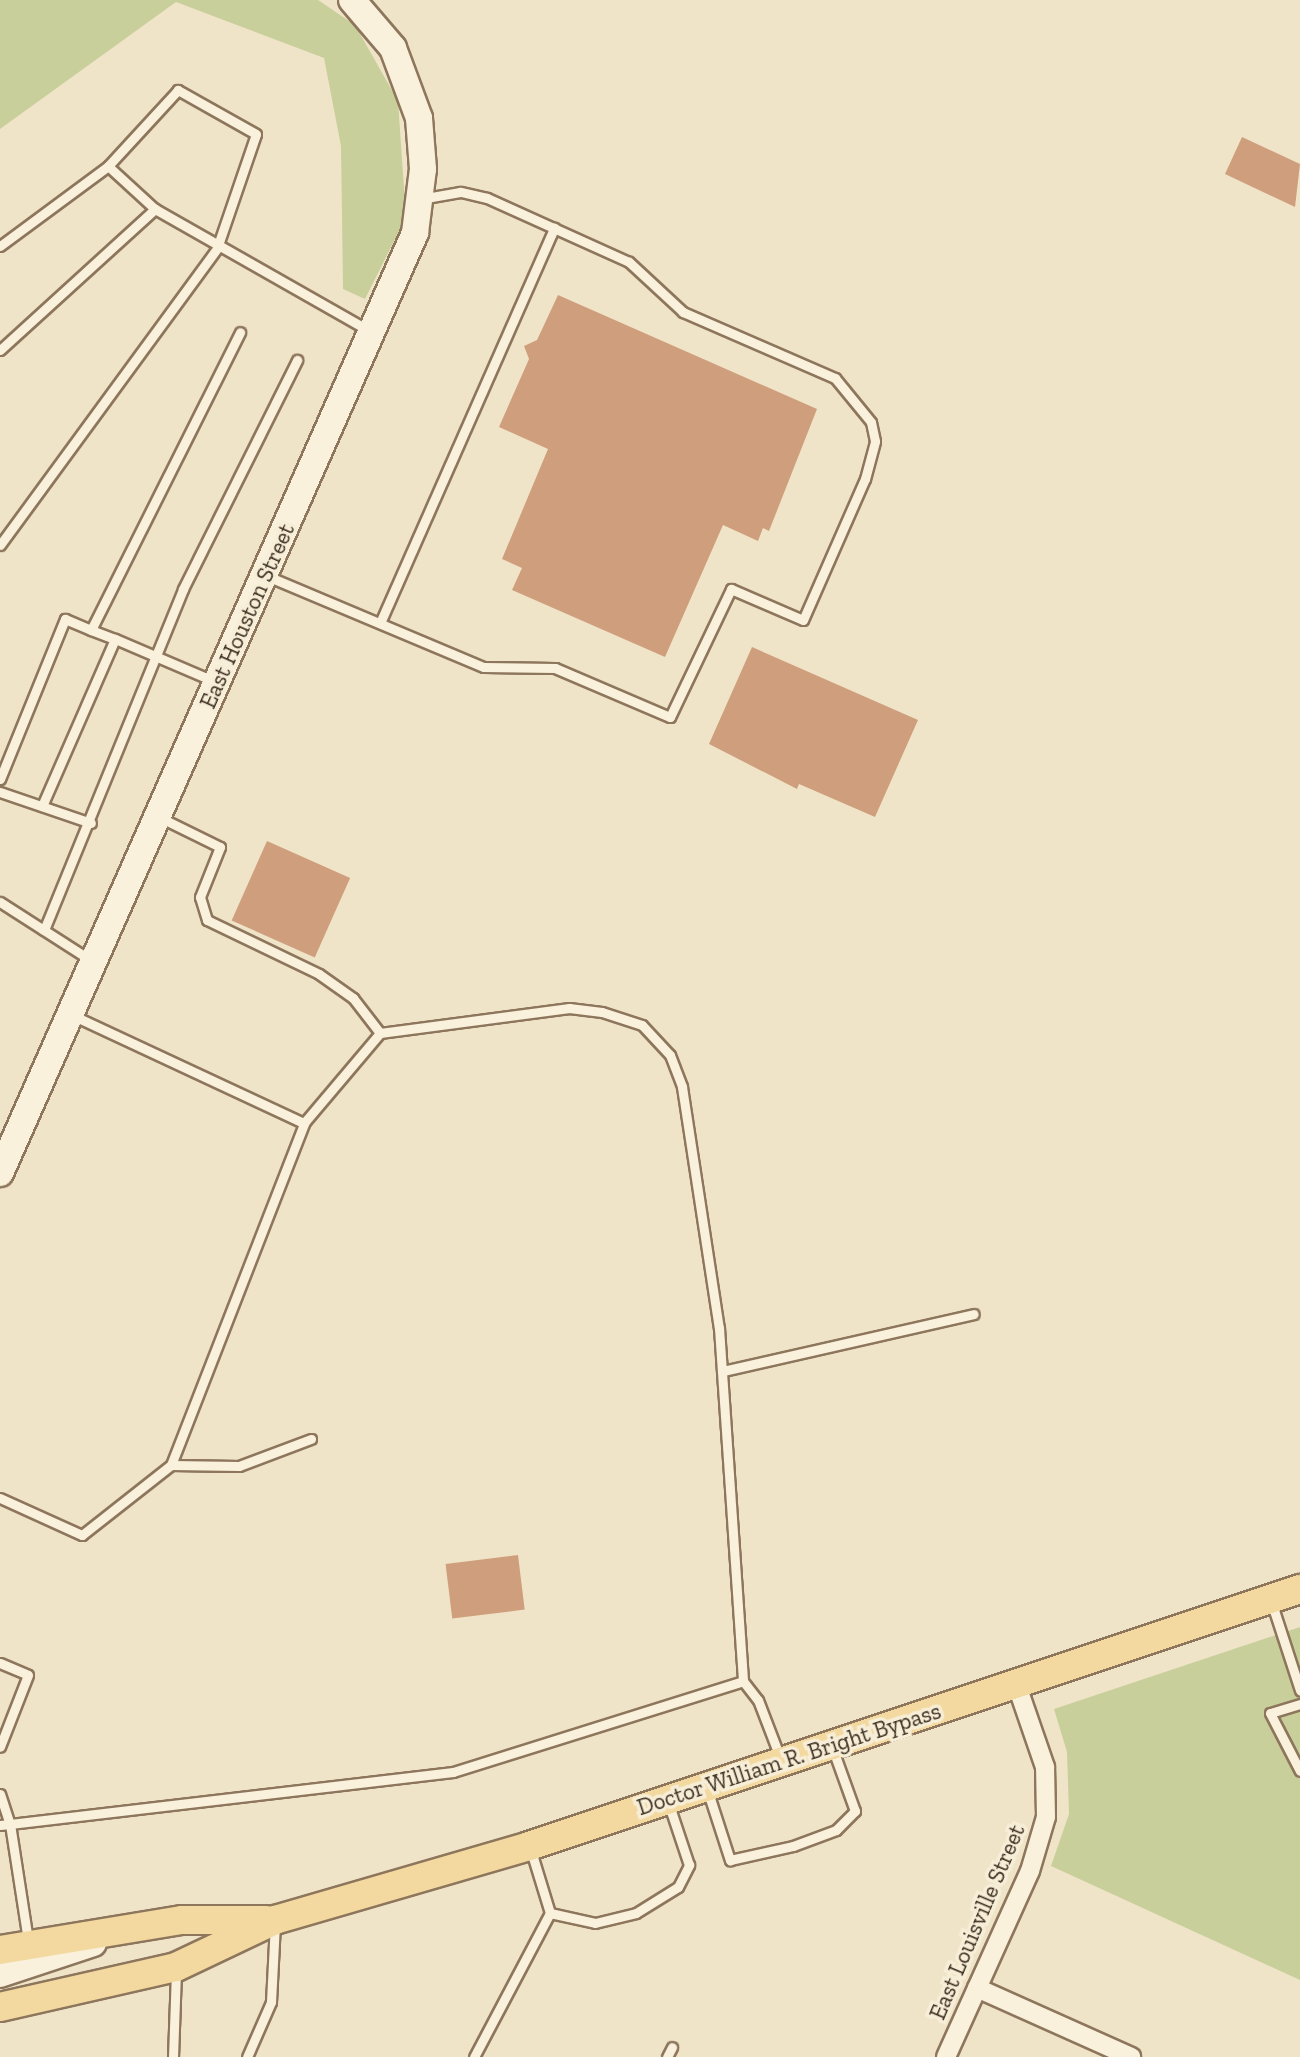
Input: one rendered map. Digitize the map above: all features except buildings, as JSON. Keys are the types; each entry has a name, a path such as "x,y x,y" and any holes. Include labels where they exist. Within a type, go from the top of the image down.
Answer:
{"main road":[{"name":"Doctor William R. Bright Bypass","path":"0,2007 176,1967 275,1920 529,1846 1300,1590"},
{"name":"Doctor William R. Bright Bypass","path":"0,1950 182,1920 275,1920"}],"street":[{"name":"East Houston Street","path":"0,1172 405,261 420,199 419,118 393,48 352,0"},
{"name":"East Louisville Street","path":"946,2057 1030,1871 1046,1818 1045,1767 1016,1683"},
{"path":"0,1974 131,1930"},
{"path":"977,1988 1131,2057"}],"lane":[{"path":"0,246 108,166 178,90 256,134 217,248 0,545"},
{"path":"108,166 155,209 217,248 374,333"},
{"path":"266,575 484,667 555,668 670,717 731,589 803,620 865,480 875,441 857,401 835,378 683,312 629,262 554,228 460,192 420,199"},
{"path":"0,350 155,209"},
{"path":"380,623 554,228"},
{"path":"91,630 240,332"},
{"path":"44,930 91,823 183,589 297,360"},
{"path":"0,779 65,619 217,682"},
{"path":"42,806 115,639"},
{"path":"0,792 91,823"},
{"path":"157,816 220,847 200,897 207,920 319,974 353,998 380,1033"},
{"path":"0,902 93,962"},
{"path":"0,1498 82,1535 171,1465 304,1123 380,1033 569,1008 642,1025 670,1055 682,1087 723,1371 743,1681 758,1700 782,1761"},
{"path":"70,1014 304,1123"},
{"path":"723,1371 974,1314"},
{"path":"171,1465 239,1466 311,1439"},
{"path":"1270,1599 1300,1690"},
{"path":"0,1663 28,1675 0,1747"},
{"path":"5,1825 453,1772 743,1681"},
{"path":"1300,1704 1270,1713 1300,1771"},
{"path":"706,1787 730,1860 793,1846 836,1830 855,1811 831,1745"},
{"path":"0,1794 29,1945"},
{"path":"550,1913 595,1923 636,1913 678,1887 689,1865 667,1800"},
{"path":"478,2054 550,1913 529,1846"},
{"path":"247,2057 271,2002 275,1920"},
{"path":"173,2057 176,1967"},
{"path":"667,2057 672,2047"}],"green space":[{"path":"0,0 318,0 355,25 398,101 406,217 365,299 343,289 341,146 324,58 176,2 0,129"},
{"path":"1300,1627 1300,1980 1051,1866 1069,1814 1067,1752 1054,1709"}]}
